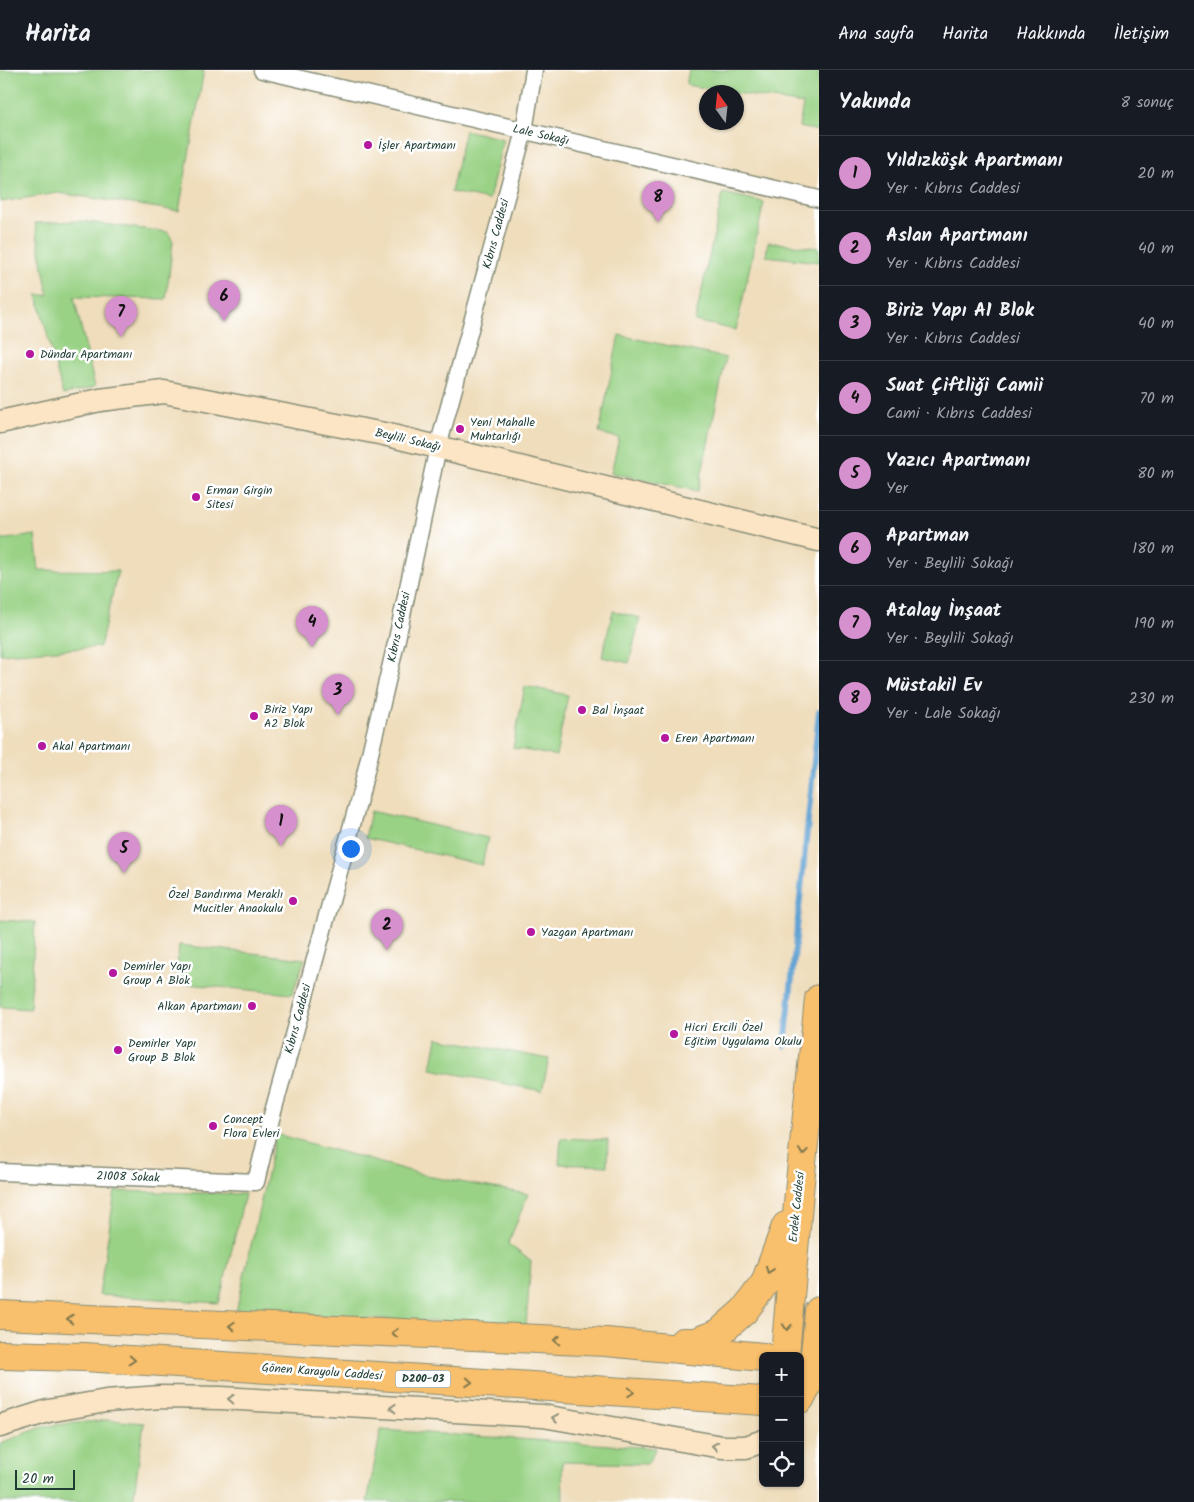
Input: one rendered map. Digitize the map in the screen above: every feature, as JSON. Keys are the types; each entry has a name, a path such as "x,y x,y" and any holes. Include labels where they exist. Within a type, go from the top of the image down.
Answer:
{"highway":[{"name":"Erdek Caddesi","path":"785,1352 799,1192 819,999"},
{"path":"0,1315 606,1342 695,1342 719,1333 744,1311 765,1283 799,1192"},
{"path":"801,1397 808,1384 813,1365 819,1311"},
{"path":"606,1342 759,1357"},
{"name":"Gönen Karayolu Caddesi","path":"0,1355 84,1357 759,1401"},
{"path":"804,1404 819,1405"}],"street":[{"name":"Lale Sokağı","path":"262,70 819,199"},
{"name":"Kıbrıs Caddesi","path":"256,1182 270,1119 361,792 397,639 438,447 524,131 534,70"},
{"name":"Beylili Sokağı","path":"0,422 100,400 164,392 384,434 817,538"},
{"name":"21008 Sokak","path":"0,1172 256,1182"},
{"path":"0,1364 84,1357"},
{"path":"0,1426 48,1412 106,1400 161,1397 221,1398 543,1416 722,1447 746,1447 760,1442"}],"green space":[{"path":"0,70 204,70 179,211 58,193 0,202"},
{"path":"689,70 819,70 819,131 799,127 803,104 744,94 744,85 699,85 699,87 686,85"},
{"path":"465,130 503,139 489,200 451,192"},
{"path":"723,193 764,202 736,330 695,321"},
{"path":"79,221 168,232 173,241 166,299 74,297 95,387 63,395 37,295 48,295 35,223"},
{"path":"768,242 819,248 819,262 766,256"},
{"path":"619,335 726,358 698,491 611,473 619,438 599,433"},
{"path":"35,535 39,570 118,571 100,647 0,654 0,540"},
{"path":"613,611 640,618 629,663 602,657"},
{"path":"525,686 568,695 556,756 513,748"},
{"path":"371,811 488,838 482,865 365,838"},
{"path":"0,920 35,922 30,1009 0,1007"},
{"path":"179,945 305,959 292,994 176,983"},
{"path":"437,1038 549,1059 542,1091 431,1069"},
{"path":"276,1134 432,1177 528,1194 508,1244 531,1261 526,1326 236,1312"},
{"path":"561,1138 608,1140 607,1166 559,1164"},
{"path":"115,1191 245,1194 219,1303 99,1295"},
{"path":"108,1420 144,1423 133,1502 0,1502 0,1443 45,1426"},
{"path":"381,1430 656,1448 647,1464 562,1462 563,1502 367,1502"}],"waterway":[{"path":"785,1046 819,712"}],"place":[{"name":"İşler Apartmanı","path":"368,145"},
{"name":"Müstakil Ev","path":"658,222"},
{"name":"Apartman","path":"224,321"},
{"name":"Atalay İnşaat","path":"121,337"},
{"name":"Dündar Apartmanı","path":"30,354"},
{"name":"Yeni Mahalle Muhtarlığı","path":"460,429"},
{"name":"Erman Girgin Sitesi","path":"196,497"},
{"name":"Suat Çiftliği Camii","path":"312,647"},
{"name":"Bal İnşaat","path":"582,710"},
{"name":"Biriz Yapı A1 Blok","path":"338,715"},
{"name":"Biriz Yapı A2 Blok","path":"254,716"},
{"name":"Eren Apartmanı","path":"665,738"},
{"name":"Akal Apartmanı","path":"42,746"},
{"name":"Yıldızköşk Apartmanı","path":"281,846"},
{"name":"Yazıcı Apartmanı","path":"124,873"},
{"name":"Özel Bandırma Meraklı Mucitler Anaokulu","path":"293,901"},
{"name":"Yazgan Apartmanı","path":"531,932"},
{"name":"Aslan Apartmanı","path":"387,950"},
{"name":"Demirler Yapı Group A Blok","path":"113,973"},
{"name":"Alkan Apartmanı","path":"252,1006"},
{"name":"Hicri Ercili Özel Eğitim Uygulama Okulu","path":"674,1034"},
{"name":"Demirler Yapı Group B Blok","path":"118,1050"},
{"name":"Concept Flora Evleri","path":"213,1126"}]}
